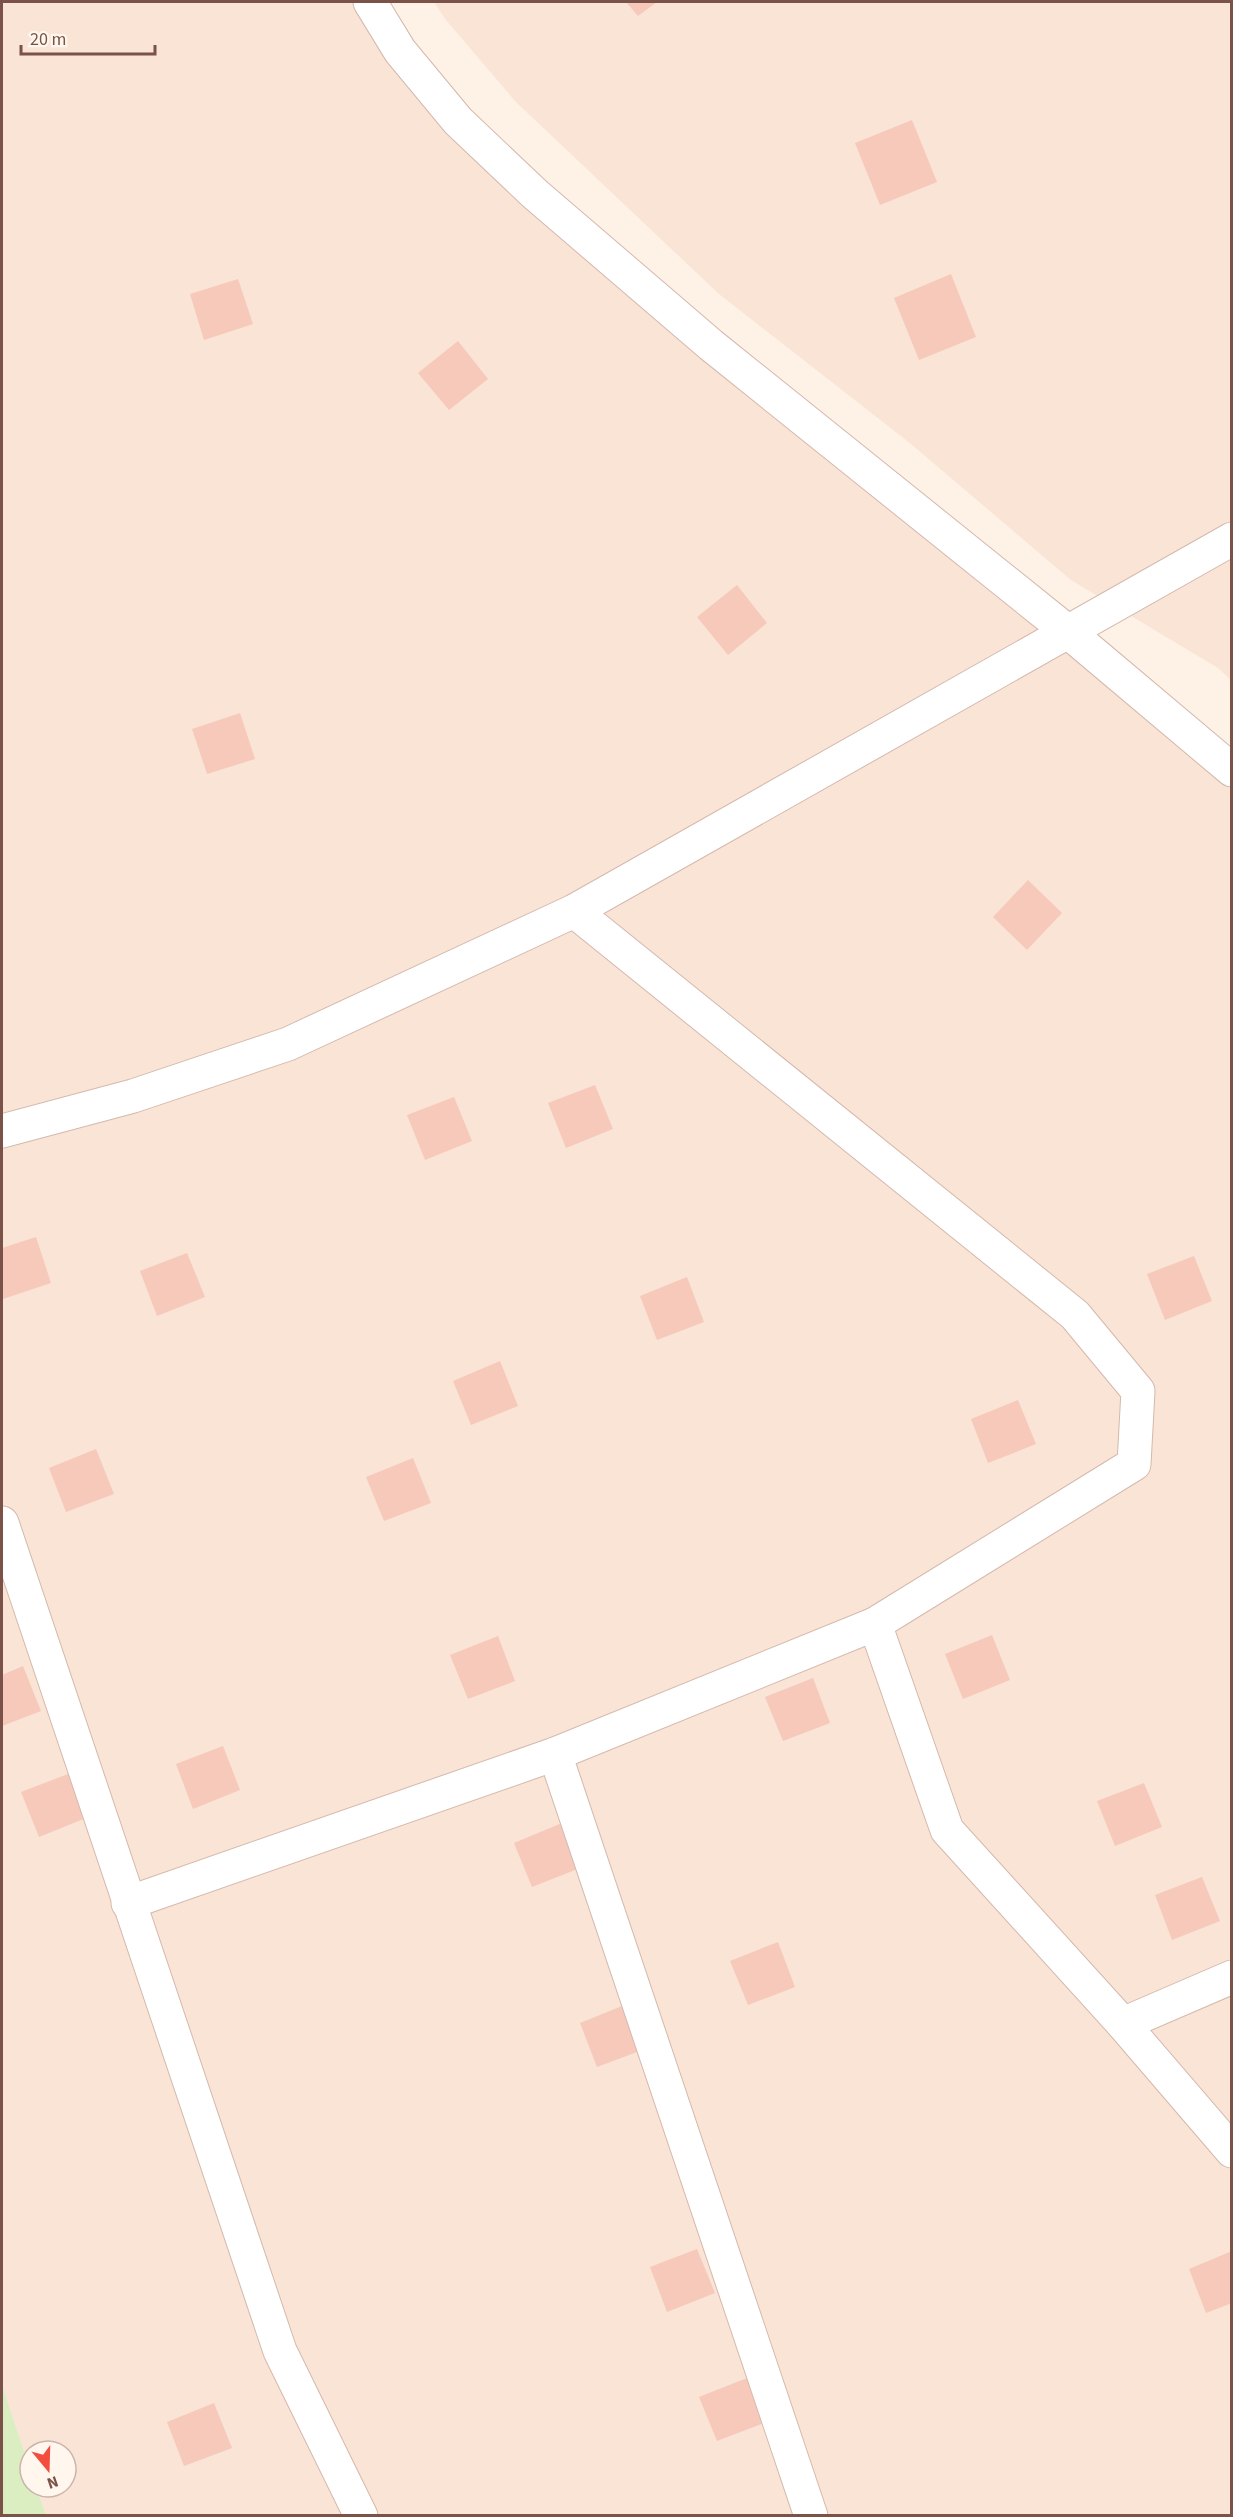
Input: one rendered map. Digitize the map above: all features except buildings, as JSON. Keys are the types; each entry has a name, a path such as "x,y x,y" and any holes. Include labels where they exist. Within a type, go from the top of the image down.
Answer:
{"street":[{"path":"370,2 400,51 458,121 535,194 711,345 1067,631 1232,770"},
{"path":"2,1131 133,1096 288,1044 574,911 1232,540"},
{"path":"128,1903 555,1754 875,1624 1134,1464 1137,1391 1075,1315 574,911"},
{"path":"2,1523 280,2350 361,2516"},
{"path":"875,1624 947,1830 1123,2024 1232,2151"},
{"path":"555,1754 811,2516"},
{"path":"1123,2024 1232,1977"}],"shaded area":[{"path":"2,2 370,2 458,121 1231,770 1231,2515 46,2515 40,2499 78,2499 78,2439 20,2439 2,2385"},
{"path":"434,2 1231,2 1231,680 1218,668 1071,580 911,444 719,294 516,102 446,20"}],"green space":[{"path":"2,2385 20,2439 18,2439 18,2499 40,2499 46,2515 2,2515"}]}
